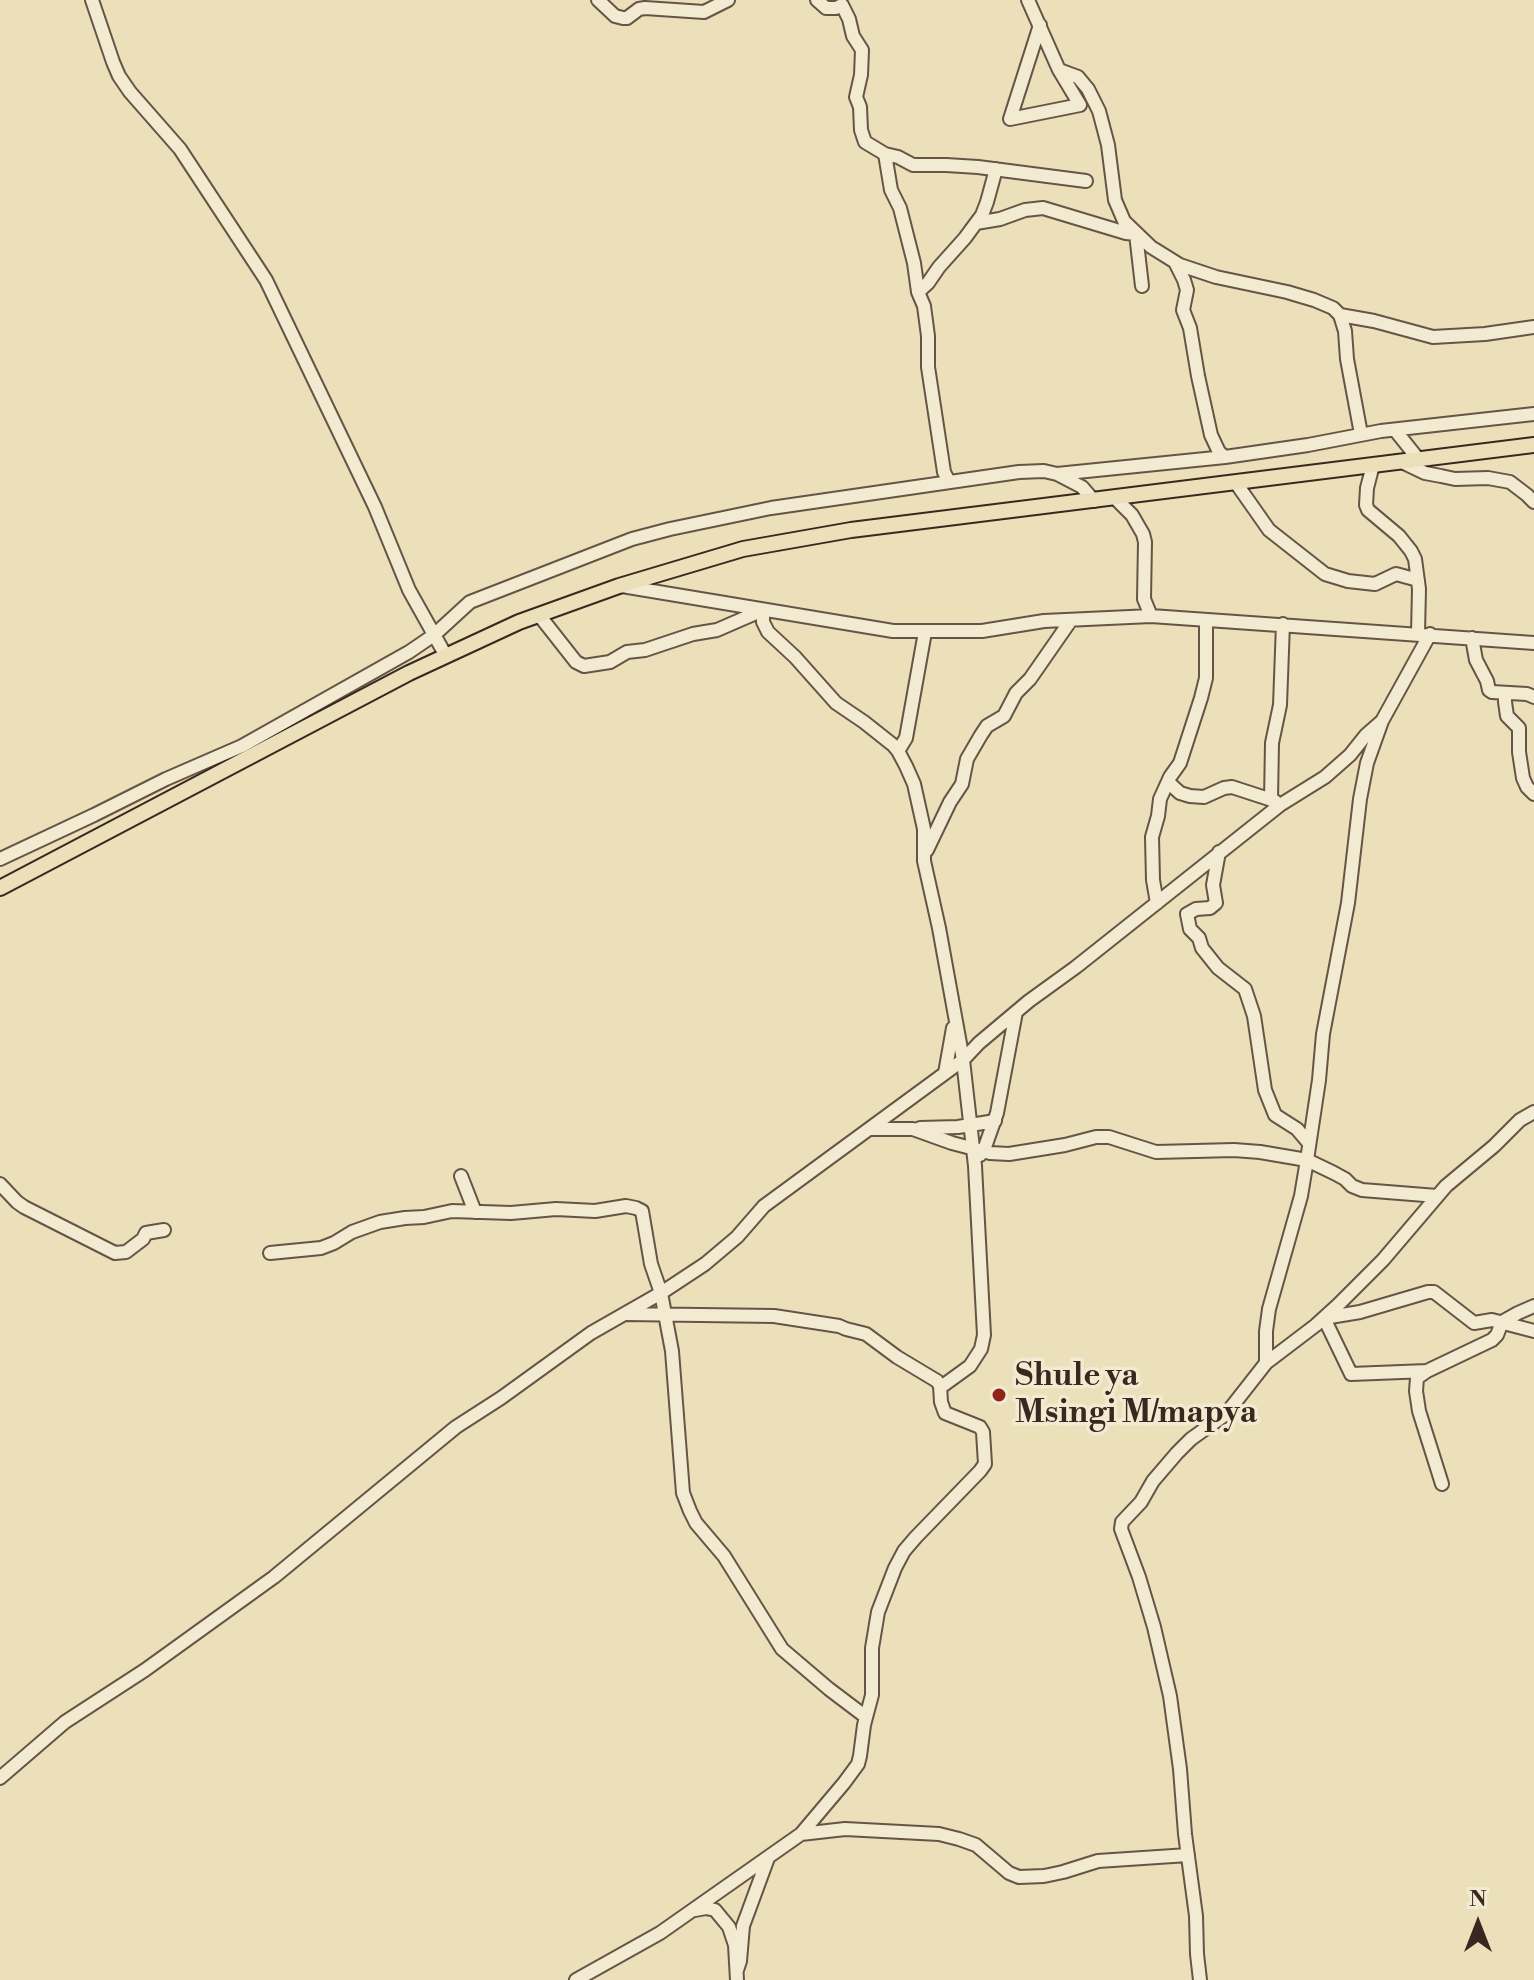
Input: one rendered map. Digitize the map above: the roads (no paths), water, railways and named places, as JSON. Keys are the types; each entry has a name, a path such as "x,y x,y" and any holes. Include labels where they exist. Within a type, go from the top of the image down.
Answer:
{"main road":[{"path":"0,888 446,656 539,615 619,586 743,549 851,530 1534,445"}],"street":[{"path":"92,0 119,76 180,149 266,280 375,507 409,590 446,656"},
{"path":"598,0 615,16 623,18 645,8 706,11 728,0"},
{"path":"817,0 826,8 842,5 853,36 862,50 860,84 856,95 865,142 913,165 996,169 1086,181"},
{"path":"1028,0 1040,25 1059,70 1080,105 1010,119 1040,25"},
{"path":"1059,70 1078,77 1099,111 1108,145 1115,200 1124,221 1136,234 1175,262 1216,277 1314,300 1333,308 1340,315 1361,434"},
{"path":"885,154 891,190 900,208 918,292 924,306 928,367 944,472 949,482"},
{"path":"918,292 982,215 996,169"},
{"path":"976,223 1043,208 1136,234"},
{"path":"1136,234 1142,286"},
{"path":"1175,262 1187,290 1183,310 1190,328 1211,435 1225,457"},
{"path":"1340,315 1433,337 1534,327"},
{"path":"1057,474 1225,457 1361,434 1534,414"},
{"path":"1395,430 1419,460"},
{"path":"1402,462 1425,473 1455,479 1488,478 1510,482 1534,502"},
{"path":"1266,1363 1269,1309 1301,1196 1323,1034 1352,876 1367,763 1382,721 1424,634 1418,568 1411,551 1366,505 1373,465"},
{"path":"0,859 242,746 409,652 434,635 470,602 632,539 771,508 1019,472 1057,474 1082,487 1094,501"},
{"path":"1236,483 1269,530 1325,574 1375,584 1396,574 1418,580"},
{"path":"1115,498 1132,515 1143,534 1144,599 1151,616"},
{"path":"619,586 893,631 982,631 1044,621 1151,616 1534,643"},
{"path":"539,615 578,664 584,666 610,662 627,652 717,630 763,610"},
{"path":"763,610 765,629 833,700 898,751 914,784 924,829 924,861 963,1060 970,1126 978,1150"},
{"path":"924,861 931,838 962,784 967,759 981,735 987,726 1004,716 1016,693 1030,679 1071,620"},
{"path":"1157,903 1152,837 1160,799 1180,763 1201,698 1206,668 1206,620"},
{"path":"1277,801 1272,743 1280,705 1283,624"},
{"path":"898,751 906,738 925,632"},
{"path":"1472,638 1476,660 1488,689 1534,697"},
{"path":"1505,693 1507,716 1519,728 1523,778 1534,794"},
{"path":"0,1778 65,1722 145,1670 274,1577 456,1427 591,1333 661,1293 726,1247 764,1206 963,1060 1016,1012 1157,903 1277,801 1325,777 1382,721"},
{"path":"1168,782 1180,793 1190,796 1204,797 1232,787 1277,801"},
{"path":"1219,852 1213,885 1216,903 1210,908 1196,909 1187,914 1190,929 1218,968 1245,989 1254,1016 1265,1090 1275,1115 1297,1129 1308,1142"},
{"path":"941,1387 970,1366 984,1340 975,1166 978,1150 995,1121 1016,1012"},
{"path":"945,1073 954,1017"},
{"path":"1200,1980 1180,1769 1166,1676 1122,1522 1177,1453 1226,1414 1266,1363 1324,1318 1383,1260 1446,1186 1520,1120 1534,1112"},
{"path":"869,1129 970,1126 995,1121"},
{"path":"913,1129 978,1150 1009,1154 1096,1137 1109,1137 1156,1152 1260,1152 1307,1160 1362,1190 1437,1196"},
{"path":"461,1176 475,1212"},
{"path":"0,1184 24,1207 115,1253 128,1250 146,1233 164,1230"},
{"path":"270,1253 325,1247 352,1232 380,1222 452,1211 595,1211 626,1206 639,1209 644,1214 651,1264 665,1316 673,1366 683,1493 690,1511 696,1523 724,1556 782,1649 866,1717"},
{"path":"1324,1318 1360,1312 1434,1292 1474,1323 1485,1320 1502,1322 1534,1331"},
{"path":"1442,1484 1418,1403 1417,1378 1492,1340 1502,1322 1534,1306"},
{"path":"576,1980 660,1933 801,1834 844,1783 858,1764 872,1695 872,1648 878,1612 895,1568 916,1537 985,1465 982,1430 976,1424 944,1411 941,1387 937,1381 897,1357 871,1336 839,1326 774,1316 625,1314"},
{"path":"1324,1318 1351,1374 1427,1371"},
{"path":"801,1834 845,1829 939,1834 976,1845 1009,1873 1019,1877 1063,1872 1098,1861 1188,1855"},
{"path":"737,1975 743,1926 768,1858"},
{"path":"694,1910 715,1910 723,1917 735,1945 737,1975"}],"place":[{"name":"Shule ya Msingi M/mapya","path":"999,1395"}]}
